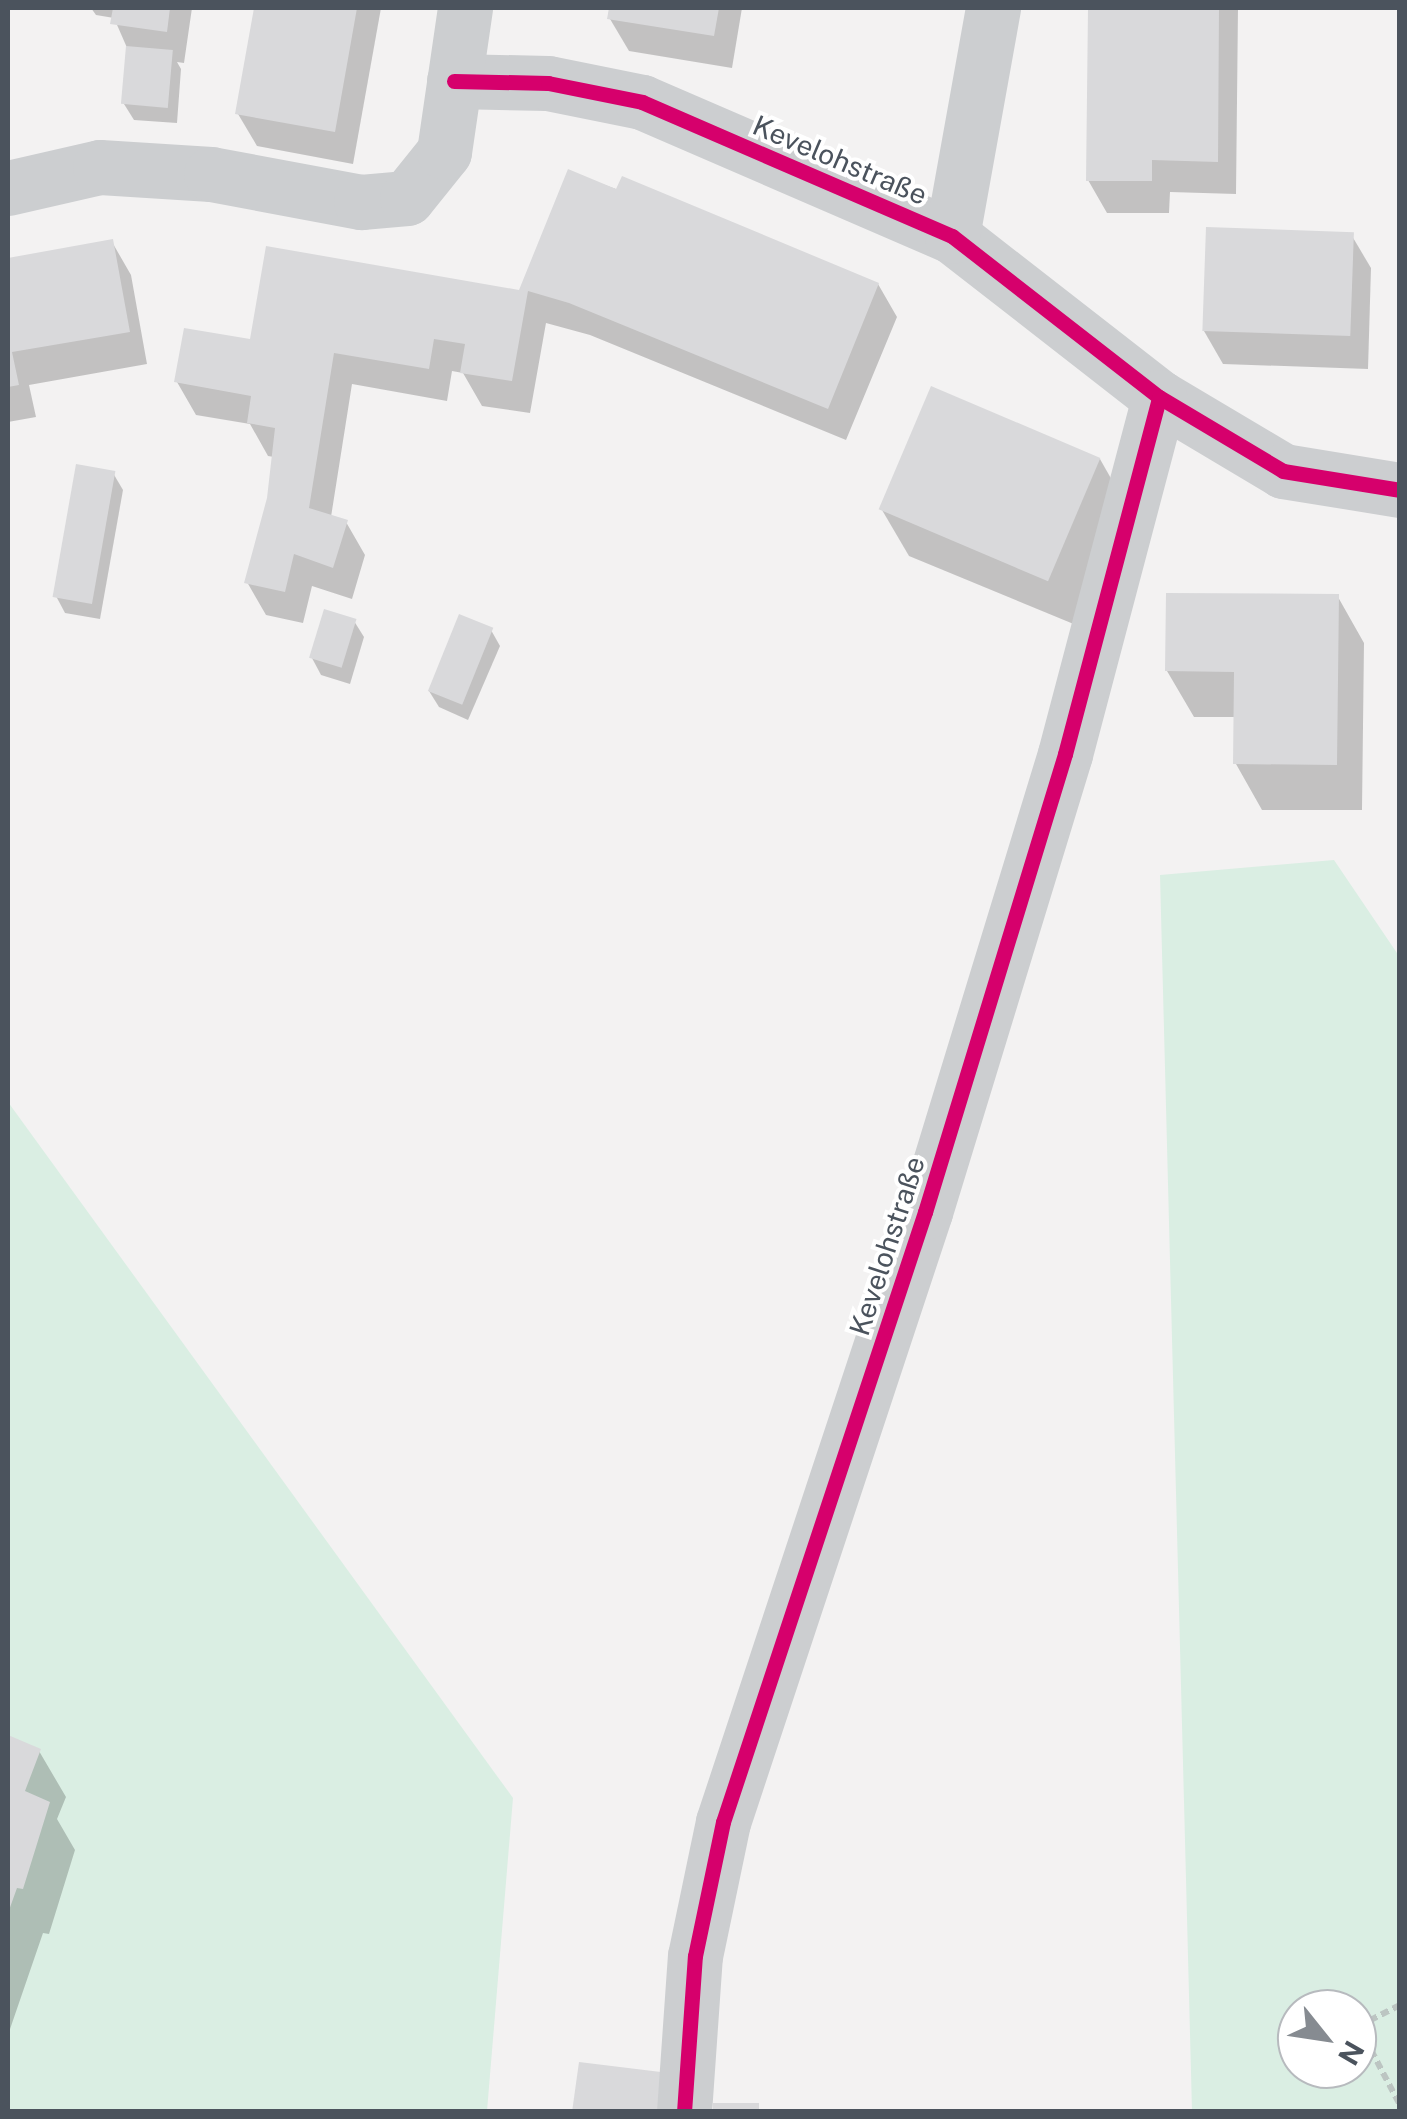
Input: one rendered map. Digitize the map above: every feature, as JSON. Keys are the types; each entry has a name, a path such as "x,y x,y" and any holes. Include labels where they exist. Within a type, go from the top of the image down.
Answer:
{"street":[{"path":"8,188 100,167 211,174 361,202 406,198 444,152 465,8"},
{"path":"952,236 994,8"},
{"name":"Kevelohstraße","path":"454,81 548,83 642,102 952,236 1159,397 1283,471 1400,490"},
{"name":"Kevelohstraße","path":"684,2112 695,1956 722,1822 937,1174 1065,754 1159,397"}],"path":[{"path":"1400,2005 1366,2022 1371,2050 1400,2105"}],"green space":[{"path":"1334,860 1399,956 1399,2111 1192,2111 1160,875"},
{"path":"8,1102 513,1798 487,2111 8,2111"}],"building":[{"path":"113,8 170,8 167,32 110,24"},
{"path":"254,8 357,8 335,132 235,114"},
{"path":"609,8 719,8 714,36 607,19"},
{"path":"1088,8 1219,8 1218,162 1152,160 1152,181 1086,181"},
{"path":"126,46 173,50 168,108 121,104"},
{"path":"568,169 616,189 622,176 879,283 828,409 569,303 528,291 512,381 460,373 465,344 434,339 429,369 334,353 309,508 348,520 333,568 294,554 285,592 244,583 267,498 275,428 247,423 251,396 174,382 184,328 250,339 266,246 519,290"},
{"path":"1206,227 1354,232 1350,336 1202,331"},
{"path":"113,239 130,332 12,352 19,385 8,387 8,258"},
{"path":"931,386 1100,458 1048,581 879,509"},
{"path":"76,464 115,471 92,604 53,597"},
{"path":"1166,593 1339,594 1337,765 1233,764 1234,672 1165,671"},
{"path":"324,609 357,619 342,668 309,658"},
{"path":"459,614 493,628 462,705 428,691"},
{"path":"8,1735 41,1749 25,1791 50,1802 23,1889 17,1888 8,1913"},
{"path":"579,2062 669,2073 664,2112 572,2112"},
{"path":"713,2103 759,2103 759,2112 713,2112"}],"cycle path":[{"path":"454,81 548,83 642,102 952,236 1159,397 1283,471 1400,490"},
{"path":"684,2112 695,1956 723,1822 925,1212 1065,754 1159,397"}]}
